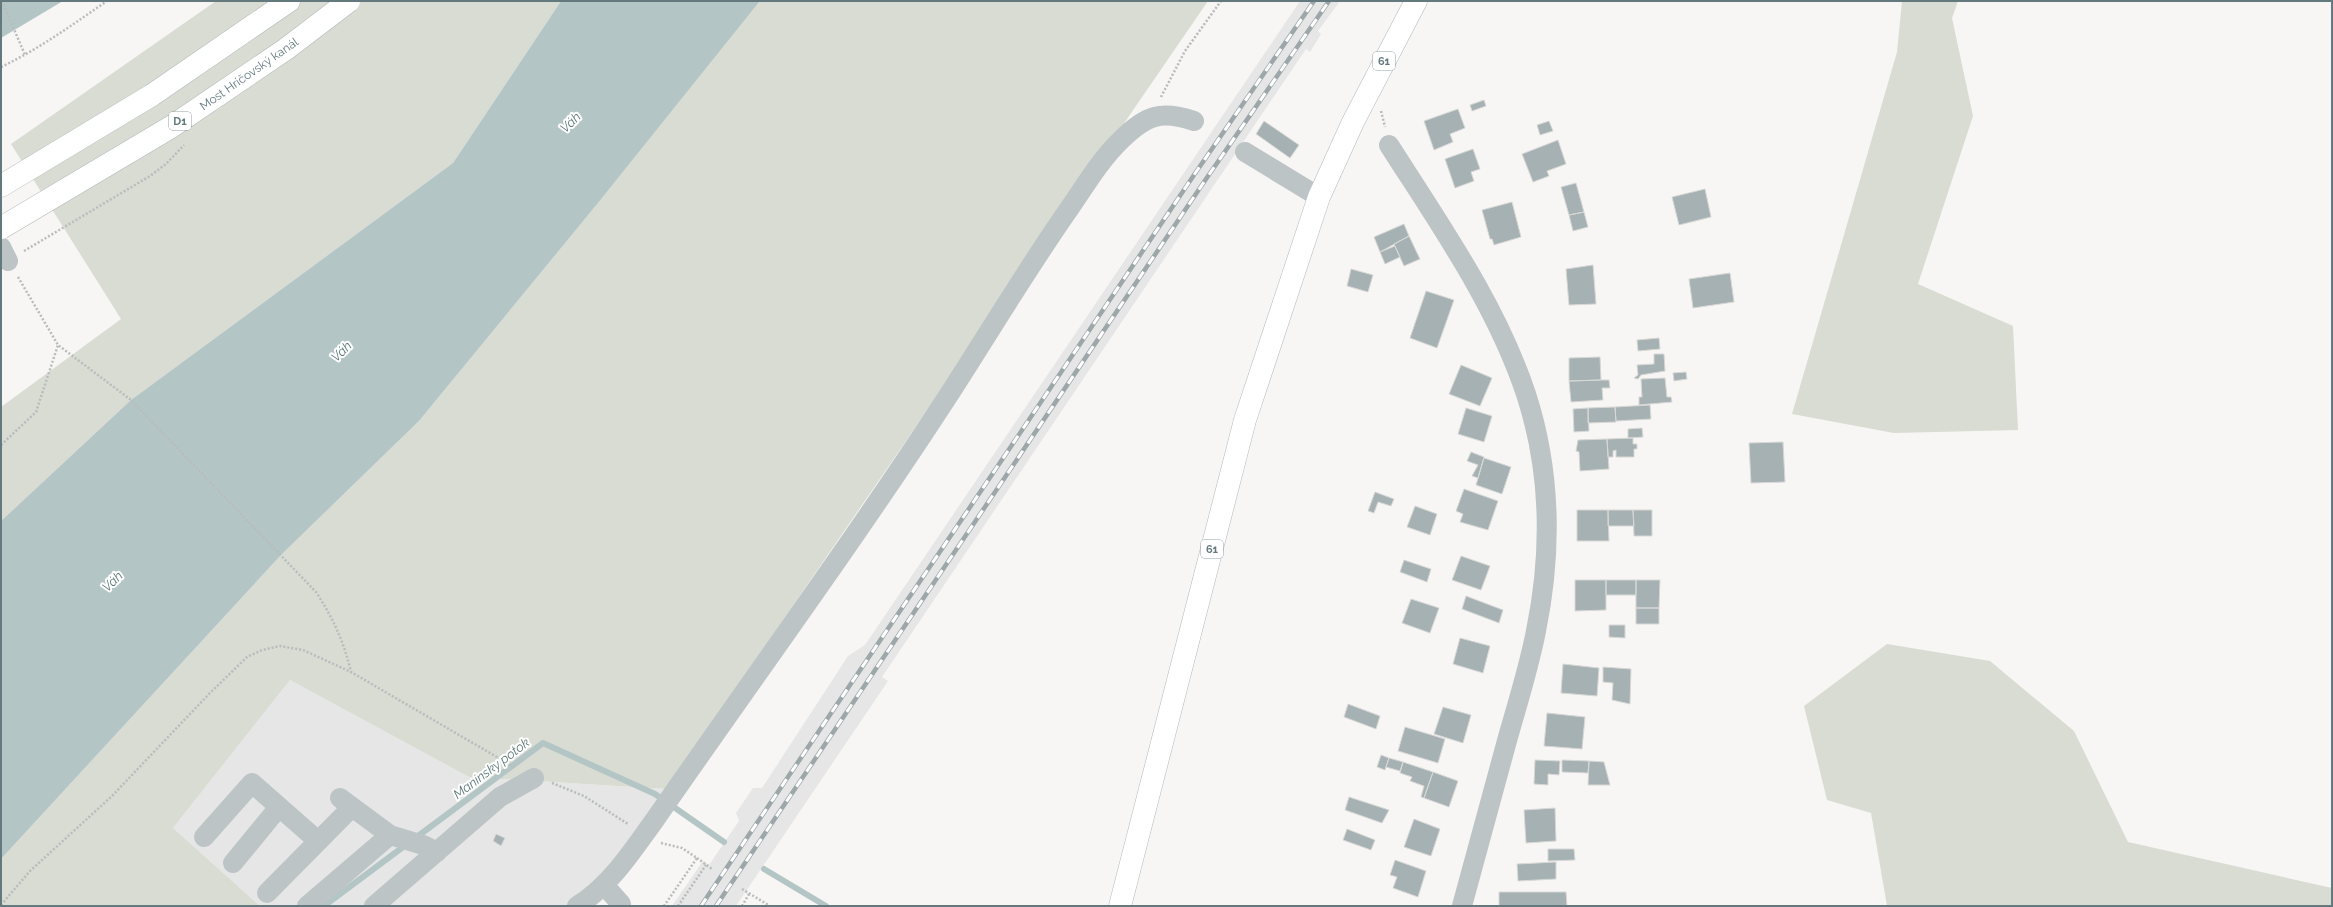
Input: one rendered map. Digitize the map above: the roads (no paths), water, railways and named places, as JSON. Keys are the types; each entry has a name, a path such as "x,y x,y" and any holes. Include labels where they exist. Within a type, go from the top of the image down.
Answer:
{"main road":[{"path":"1,186 152,95 289,1"},
{"name":"Most Hričovský kanál","path":"1,228 171,127 286,49 349,1"},
{"name":"61","path":"1120,906 1245,420 1319,197 1365,99 1416,1"}],"street":[{"path":"577,906 604,885 649,828 941,406 1038,253 1098,167 1121,139 1149,118 1163,114 1177,116 1194,122"},
{"path":"1389,146 1450,240 1482,295 1525,393 1537,431 1543,466 1547,506 1546,552 1536,632 1462,906"},
{"path":"1245,152 1319,197"},
{"path":"374,906 500,797 534,778"},
{"path":"204,837 252,783 318,841"},
{"path":"267,893 318,841 346,803 390,835 423,845 437,852"},
{"path":"233,863 279,807"},
{"path":"307,906 390,835"},
{"path":"604,885 621,904 619,906"}],"water":[{"path":"1,1 63,1 1,38"},
{"name":"Váh","path":"561,1 760,1 598,203 419,421 281,555 1,859 1,521 131,400 453,163"}],"waterway":[{"name":"Manínsky potok","path":"414,839 543,743 655,794 724,842"},
{"name":"Manínsky potok","path":"324,906 407,844"},
{"name":"Manínsky potok","path":"764,869 826,906"}],"railway":[{"path":"701,906 1196,172 1314,1"},
{"path":"716,906 1206,179 1329,1"}]}
